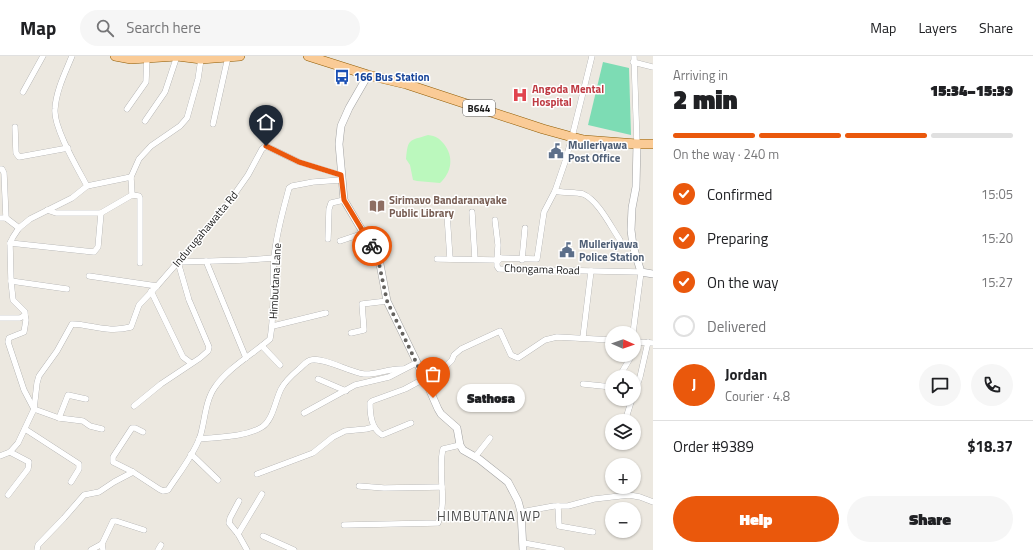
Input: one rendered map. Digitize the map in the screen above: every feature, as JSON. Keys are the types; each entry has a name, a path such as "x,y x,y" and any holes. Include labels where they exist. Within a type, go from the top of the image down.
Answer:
{"main road":[{"path":"115,56 131,59 177,56 202,59 240,56"},
{"name":"B644","path":"308,56 368,75 406,84 572,137 584,140 653,144"}],"street":[{"path":"23,92 43,56"},
{"path":"72,56 56,101 54,111 57,127 87,186"},
{"path":"145,121 165,92 177,56"},
{"name":"Chongama Road","path":"592,56 572,137 555,191 542,218 537,259 499,259 497,266 499,269 641,272"},
{"path":"127,109 146,82 147,57"},
{"path":"213,124 228,57"},
{"path":"132,195 131,177 145,152 159,139 180,126 187,118 202,59"},
{"path":"634,326 641,272 633,246 631,230 632,208 636,187 637,144 634,59 653,67"},
{"path":"368,75 349,108 342,126 339,144 344,200 378,259 387,301 438,409 441,414 457,428 460,445 463,450 475,456 508,482 518,501 521,512 524,547 562,550"},
{"path":"15,127 16,153 18,157 68,148"},
{"name":"Indurugahawatta Rd","path":"34,409 37,383 40,376 57,351 72,324 82,324 106,330 120,330 131,327 139,305 224,209 248,175 262,149 266,146 299,162 341,177"},
{"path":"0,169 4,172 3,218 19,228"},
{"path":"102,429 90,426 83,421 59,418 34,409 24,390 8,340 10,337 24,332 26,320 25,312 13,300 10,244 19,228 30,219 72,198 87,186 131,177"},
{"name":"Himbutana Lane","path":"133,472 159,489 165,491 168,490 199,439 209,401 214,389 220,381 270,339 273,326 274,258 280,221 289,188 292,186 341,177"},
{"path":"555,191 582,194 593,200 620,240"},
{"path":"47,210 56,212 101,213 132,195 139,196 140,264"},
{"path":"328,239 329,209 332,203 344,200"},
{"path":"472,212 475,259"},
{"path":"10,244 94,252 98,248 101,213"},
{"path":"447,214 450,259"},
{"path":"437,259 499,259 495,220"},
{"path":"522,260 524,228"},
{"path":"340,241 364,233"},
{"path":"134,406 161,384 208,351 209,347 189,300 178,262 274,258"},
{"path":"206,261 246,358"},
{"path":"583,337 591,271"},
{"path":"641,272 653,274"},
{"path":"89,276 157,286"},
{"path":"11,281 67,289"},
{"path":"151,291 183,357 191,363"},
{"path":"351,333 364,330 362,304 387,301"},
{"path":"273,326 326,314"},
{"path":"0,318 20,318 25,315"},
{"path":"411,423 382,435 378,433 374,427 370,414 370,403 405,389 444,368 452,360 454,355 461,349 500,331 511,355 518,358 545,340 557,337 583,337 605,339"},
{"path":"641,374 650,342"},
{"path":"262,346 280,366"},
{"path":"199,439 235,435 255,431 262,427 268,422 286,381 311,360 320,360 365,374 373,374 394,368 403,369"},
{"path":"304,413 355,385 389,377 416,363"},
{"path":"318,378 346,390"},
{"path":"583,384 605,386"},
{"path":"59,418 68,395 86,399"},
{"path":"0,456 10,452 18,443 34,409"},
{"path":"257,474 313,453 333,437 345,431 374,427"},
{"path":"133,472 112,460 132,428 143,432"},
{"path":"25,429 79,464 79,469 71,482"},
{"path":"475,456 490,438"},
{"path":"344,525 438,523 441,516 441,457 443,449 460,445"},
{"path":"8,495 28,469 29,464 10,452"},
{"path":"191,454 218,480"},
{"path":"37,550 38,545 84,495 99,492 133,472"},
{"path":"359,486 384,488 442,487"},
{"path":"238,534 262,494"},
{"path":"521,512 558,506 568,506 594,498 629,495 653,502"},
{"path":"239,501 230,518 230,524 238,534 247,550"},
{"path":"558,506 559,526 593,532"},
{"path":"103,550 102,544 112,523 116,521 144,530"},
{"path":"263,536 294,550"},
{"path":"91,550 102,544"}],"green space":[{"path":"603,62 629,68 631,135 588,125"},
{"path":"428,135 441,140 449,154 449,169 444,179 440,183 413,180 410,165 406,159 408,147 411,141"}],"way so far":[{"path":"372,246 378,259 387,301 433,398"}],"place":[{"name":"166 Bus Station","path":"342,77"},
{"name":"Angoda Mental Hospital","path":"520,95"},
{"name":"Mulleriyawa Post Office","path":"556,151"},
{"name":"Sirimavo Bandaranayake Public Library","path":"377,206"},
{"name":"Mulleriyawa Police Station","path":"567,250"},
{"name":"Sathosa","path":"433,398"}],"district":[{"name":"HIMBUTANA WP","path":"489,516"}],"route":[{"path":"266,146 299,162 341,175 344,200 372,246"}]}
